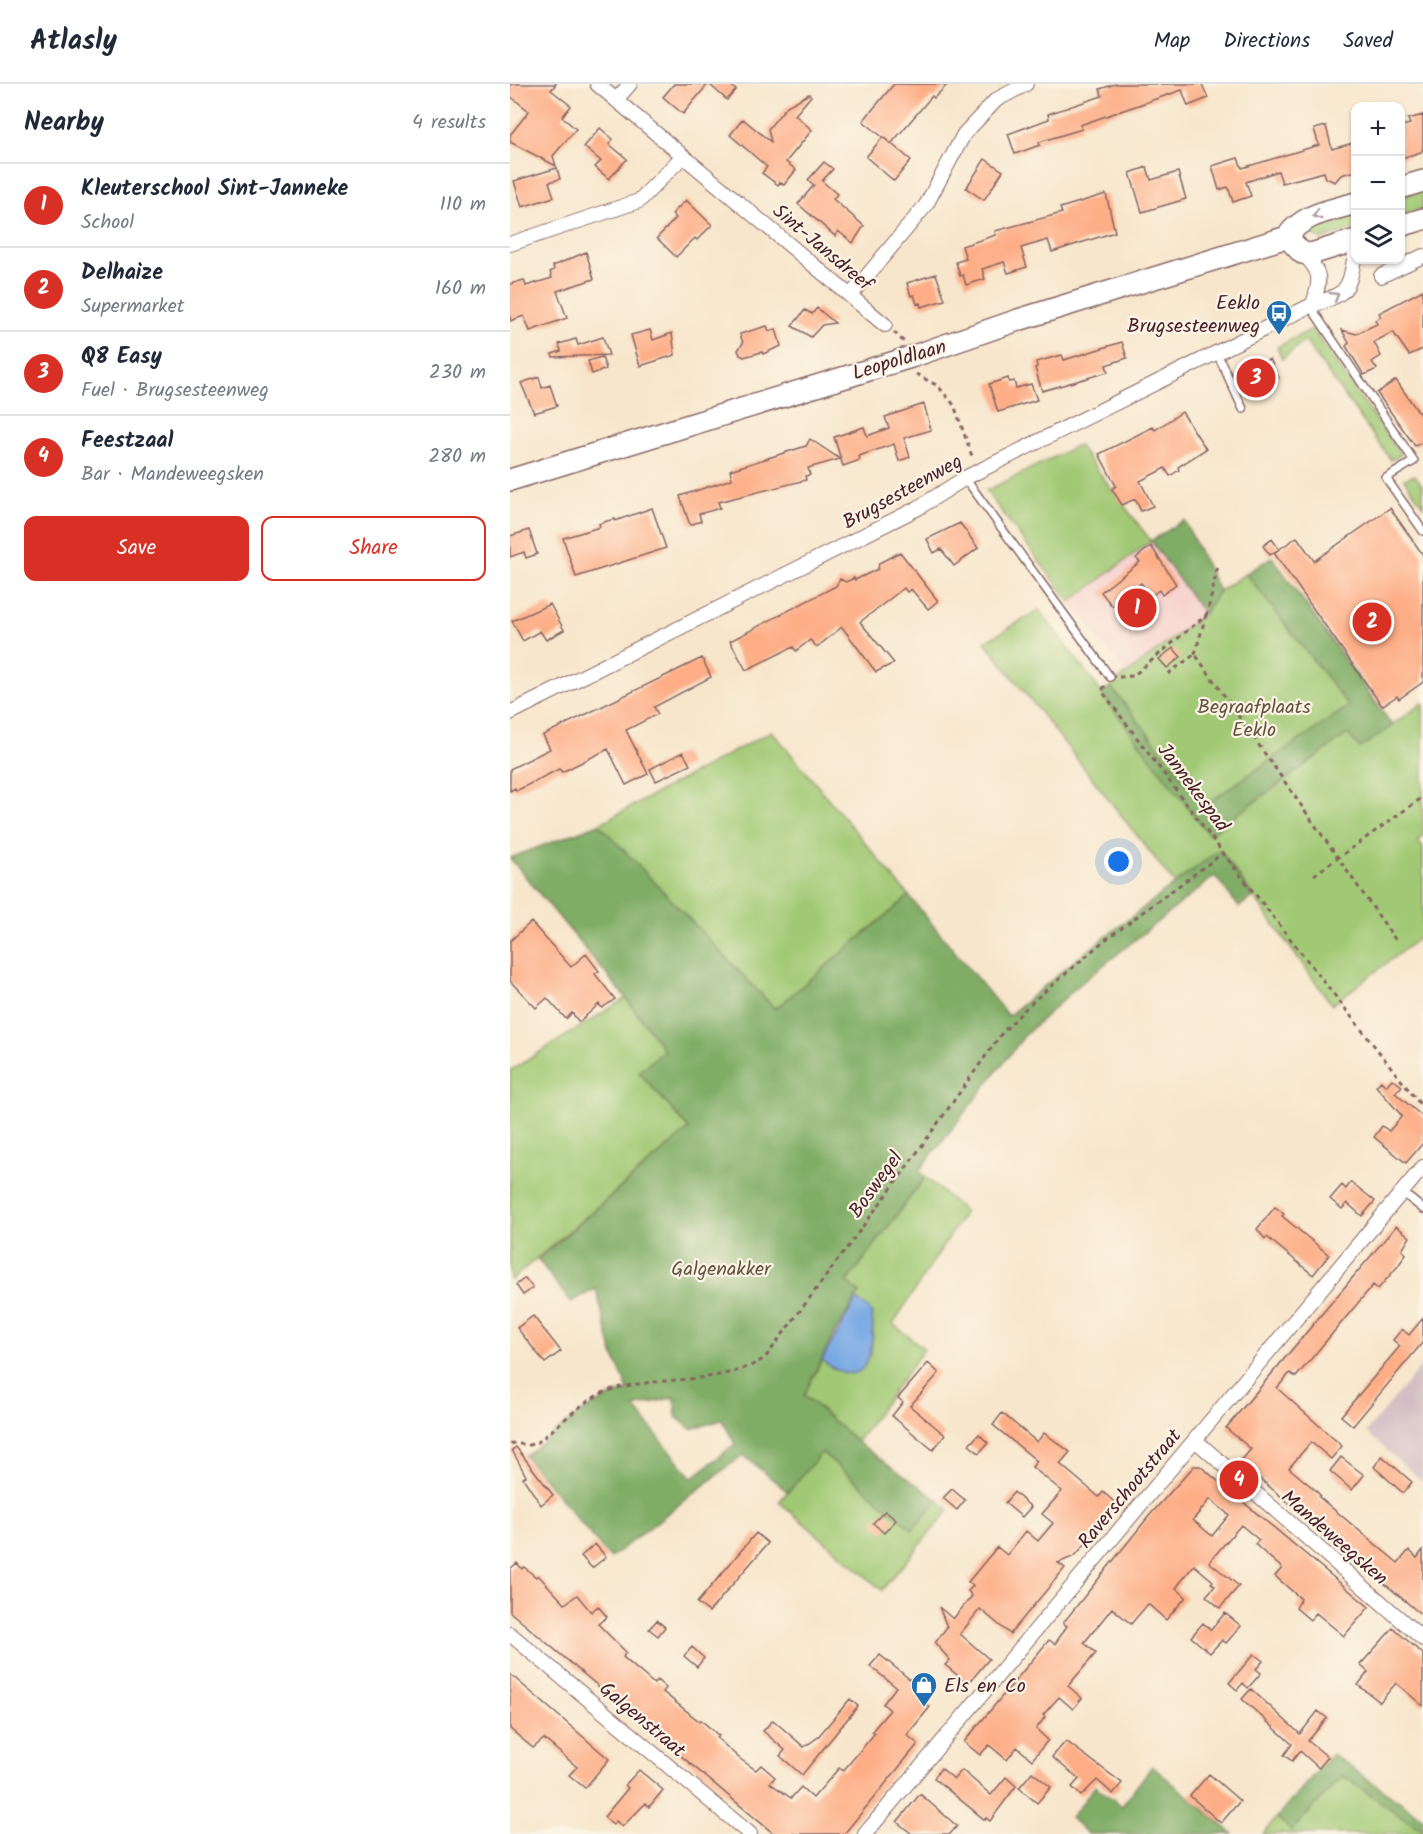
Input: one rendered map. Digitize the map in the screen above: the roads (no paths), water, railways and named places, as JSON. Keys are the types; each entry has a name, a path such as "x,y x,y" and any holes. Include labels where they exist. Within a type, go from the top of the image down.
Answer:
{"main road":[{"path":"1405,187 1423,181"},
{"name":"Leopoldlaan","path":"510,480 910,357 1200,262 1287,237 1294,226 1303,219 1351,204"},
{"path":"1405,225 1423,219"},
{"path":"1287,237 1302,253 1311,254 1351,242"}],"street":[{"name":"Sint-Jansdreef","path":"597,84 885,325"},
{"path":"616,100 630,84"},
{"path":"851,295 926,205 964,134 996,100 1026,84"},
{"path":"510,244 639,201 683,156"},
{"path":"1302,253 1316,266 1319,283 1311,305"},
{"path":"1381,276 1423,256"},
{"name":"Brugsesteenweg","path":"510,713 918,508 971,475 1311,305 1322,303 1346,290 1351,280 1354,264"},
{"name":"Raverschootstraat","path":"865,1834 1423,1167"},
{"name":"Mandeweegsken","path":"1195,1440 1423,1639"},
{"name":"Galgenstraat","path":"510,1634 750,1834"}],"lane":[{"path":"1311,305 1414,461 1386,478 1423,531"},
{"path":"1217,353 1243,410"},
{"path":"971,475 1110,677"},
{"path":"1402,1192 1423,1209"}],"water":[{"path":"856,1300 864,1304 872,1314 872,1338 867,1361 863,1368 850,1374 833,1368 822,1360"}],"place":[{"name":"Eeklo Brugsesteenweg","path":"1279,336"},
{"name":"Q8 Easy","path":"1256,378"},
{"name":"Kleuterschool Sint-Janneke","path":"1137,608"},
{"name":"Delhaize","path":"1372,622"},
{"name":"Feestzaal","path":"1239,1480"},
{"name":"Els en Co","path":"924,1708"}],"park label":[{"name":"Begraafplaats Eeklo","path":"1254,718"},
{"name":"Galgenakker","path":"721,1268"}]}
